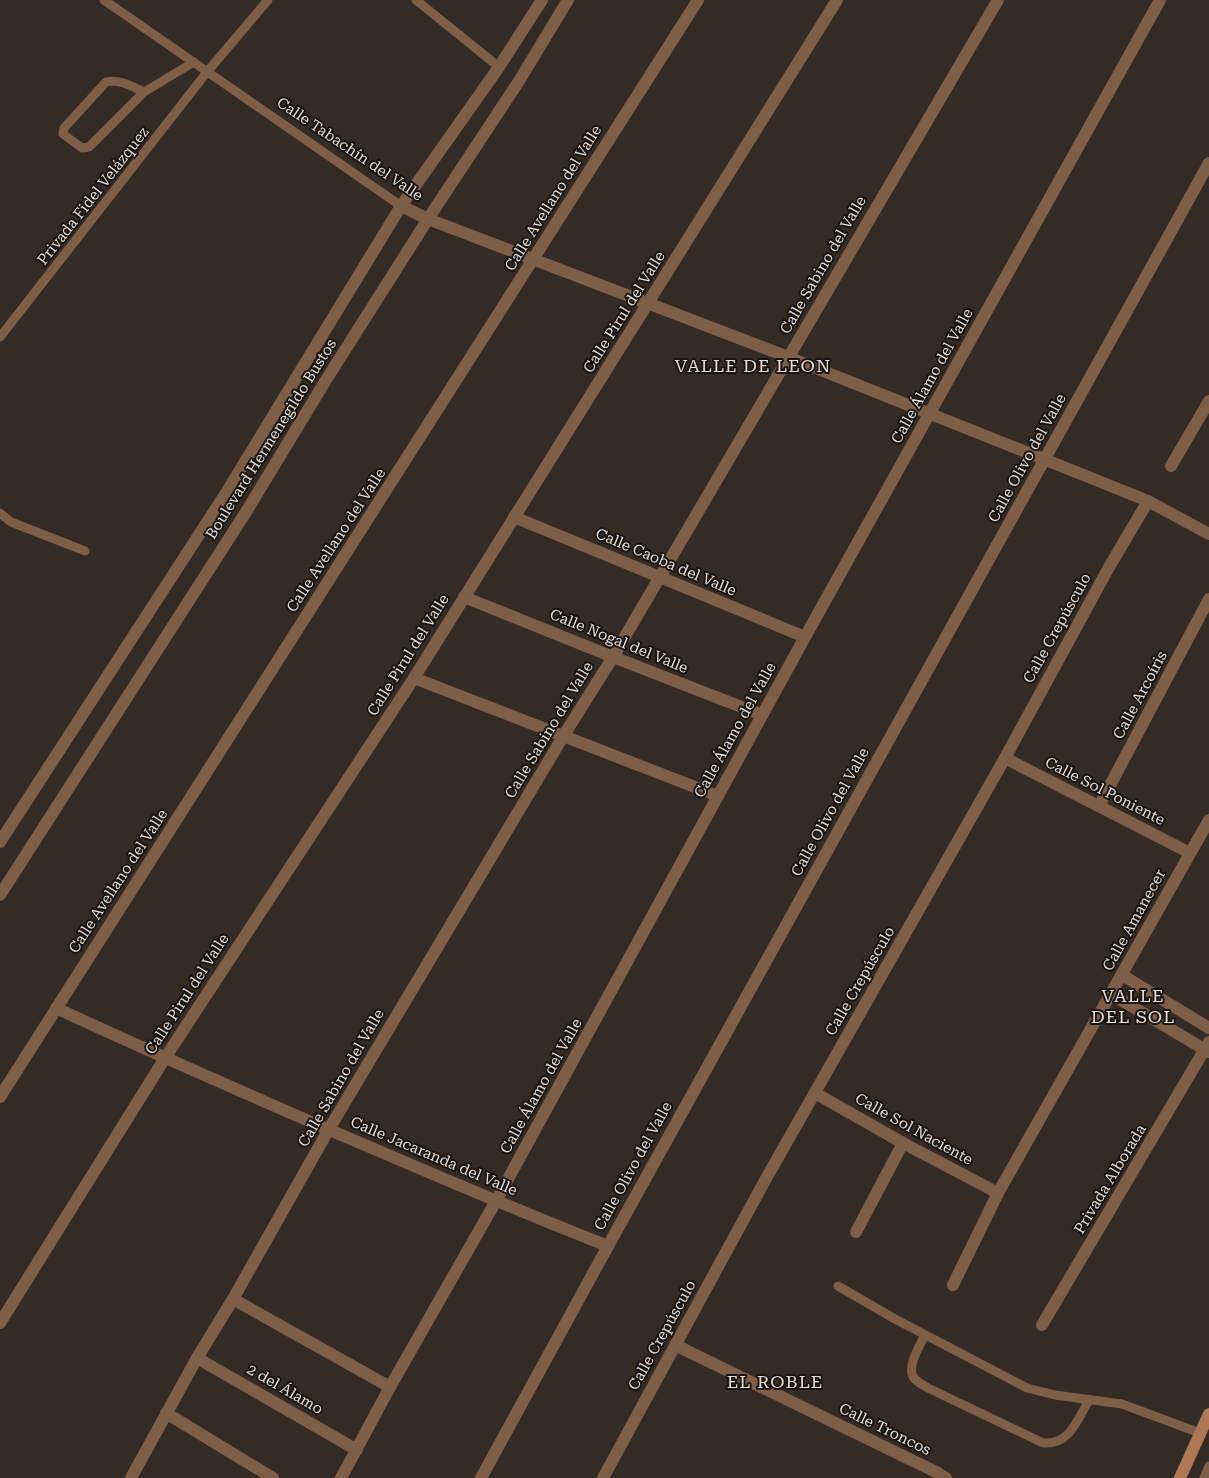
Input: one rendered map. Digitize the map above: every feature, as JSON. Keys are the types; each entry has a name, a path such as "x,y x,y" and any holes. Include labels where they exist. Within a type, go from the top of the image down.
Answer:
{"main road":[{"path":"1180,1478 1209,1414"}],"street":[{"name":"Boulevard Hermenegildo Bustos","path":"0,842 226,493 402,206 499,67 542,0"},
{"name":"Boulevard Hermenegildo Bustos","path":"0,896 246,512 326,380 428,218 519,81 568,0"},
{"name":"Calle Avellano del Valle","path":"0,1097 698,0"},
{"name":"Calle Pirul del Valle","path":"0,1323 164,1058 414,678 837,0"},
{"name":"Calle Sabino del Valle","path":"130,1478 329,1130 564,735 613,657 998,0"},
{"name":"Calle Álamo del Valle","path":"341,1478 390,1387 496,1201 805,637 1160,0"},
{"name":"Calle Olivo del Valle","path":"481,1478 1209,163"},
{"name":"Calle Tabachín del Valle","path":"402,206 428,218 788,357 1045,459 1148,501 1209,534"},
{"path":"1171,466 1209,401"},
{"name":"Calle Crepúsculo","path":"603,1478 758,1192 1005,758 1103,578 1148,501"},
{"name":"Calle Caoba del Valle","path":"514,517 805,637"},
{"name":"Calle Nogal del Valle","path":"464,597 762,715"},
{"name":"Calle Arcoíris","path":"1099,806 1209,599"},
{"path":"414,678 718,796"},
{"name":"Calle Sol Poniente","path":"1005,758 1190,853"},
{"name":"Calle Amanecer","path":"953,1285 998,1193 1209,820"},
{"path":"1122,975 1209,1028"},
{"path":"1111,994 1208,1048"},
{"name":"Calle Jacaranda del Valle","path":"56,1008 164,1058 329,1130 608,1246"},
{"name":"Privada Alborada","path":"1042,1325 1208,1048"},
{"name":"Calle Sol Naciente","path":"815,1093 903,1143 998,1193"},
{"path":"856,1232 903,1143"},
{"path":"233,1299 390,1387"},
{"name":"Calle Troncos","path":"675,1345 946,1478"},
{"name":"2 del Álamo","path":"197,1358 357,1450"},
{"path":"166,1413 274,1478"}],"lane":[{"name":"Calle Tabachín del Valle","path":"104,0 402,206"},
{"name":"Privada Fidel Velázquez","path":"0,337 208,72 268,0"},
{"path":"416,0 499,67"},
{"path":"144,92 124,82 113,80 106,82 64,128 63,134 82,148 89,147 144,92 194,62"},
{"path":"0,513 10,522 84,551"},
{"path":"838,1286 925,1335 1027,1388 1056,1395 1122,1404 1200,1433"},
{"path":"925,1335 912,1363 914,1379 928,1388 1043,1443 1054,1443 1065,1438 1089,1400"},
{"path":"1204,1478 1209,1466"}],"district":[{"name":"VALLE DE LEON","path":"753,365"},
{"name":"VALLE DEL SOL","path":"1133,1005"},
{"name":"EL ROBLE","path":"775,1381"}]}
